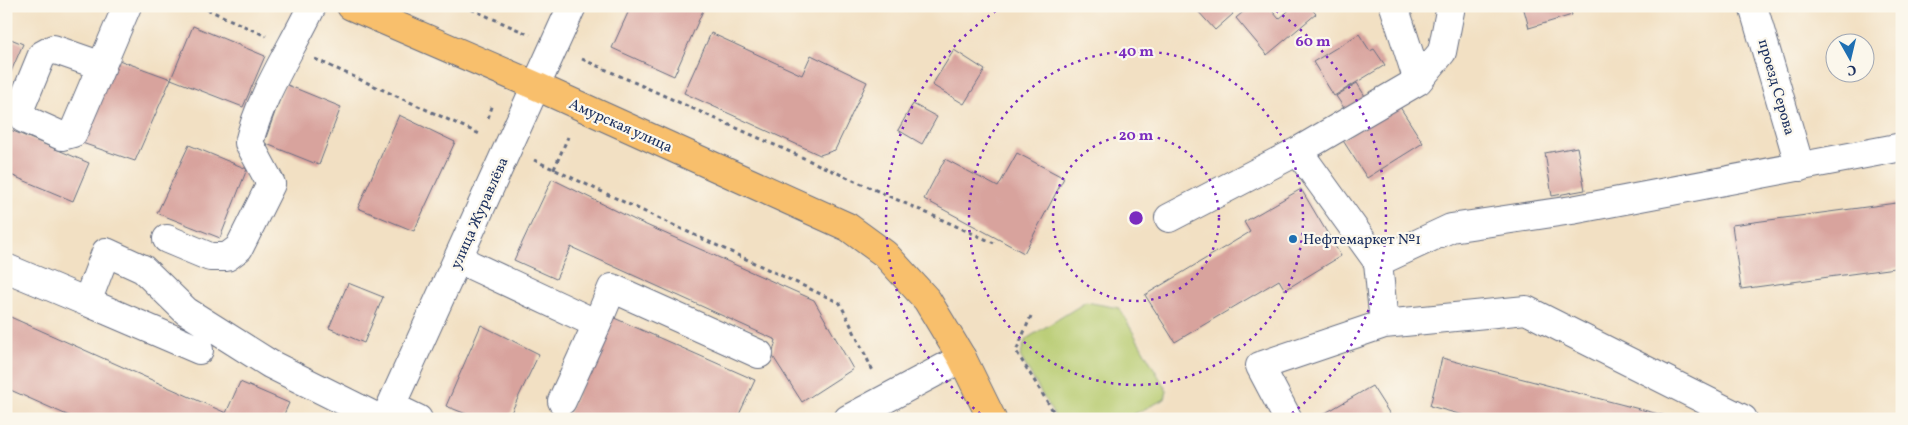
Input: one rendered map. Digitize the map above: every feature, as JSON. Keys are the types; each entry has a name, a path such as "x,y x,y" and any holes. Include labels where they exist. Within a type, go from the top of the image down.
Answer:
{"main road":[{"name":"Амурская улица","path":"352,6 536,86 848,227 885,254 927,300 962,358 992,419"}],"street":[{"path":"102,66 127,6"},
{"path":"168,239 210,257 226,257 239,248 271,184 249,143 254,125 280,67 292,48 312,6"},
{"name":"улица Журавлёва","path":"386,415 572,6"},
{"path":"1394,6 1418,81"},
{"path":"1169,218 1298,151 1418,81 1442,52 1451,6"},
{"name":"проезд Серова","path":"1753,6 1800,167"},
{"path":"1378,262 1451,228 1572,210 1902,147"},
{"path":"1298,151 1378,262 1384,324"},
{"path":"87,302 106,252 143,269 186,312 270,364 386,415 418,419"},
{"path":"458,259 597,324"},
{"path":"6,268 199,350"},
{"path":"562,402 612,288 759,354"},
{"path":"1288,419 1260,366 1384,324 1526,310 1743,419"},
{"path":"848,419 962,358"}],"path":[{"path":"200,6 490,139"},
{"path":"464,6 535,38"},
{"path":"582,59 994,243"},
{"path":"554,169 568,138"},
{"path":"534,160 840,303 887,398"},
{"path":"1031,316 1016,351 1058,419"}],"green space":[{"path":"1086,302 1119,308 1167,391 1165,399 1124,419 1056,419 1020,356 1026,339"}],"building":[{"path":"631,6 705,6 674,76 612,48"},
{"path":"1202,6 1227,6 1233,14 1215,30 1197,10"},
{"path":"1250,6 1268,6 1279,19 1294,6 1309,6 1316,14 1267,55 1236,18"},
{"path":"1523,6 1569,6 1572,15 1529,28"},
{"path":"193,26 265,56 243,107 171,79"},
{"path":"711,33 802,75 811,55 867,82 835,150 820,155 684,93"},
{"path":"1359,34 1370,51 1374,49 1385,65 1334,96 1313,62"},
{"path":"6,37 23,44 6,83"},
{"path":"954,50 985,70 964,104 932,85"},
{"path":"116,59 171,79 135,161 79,142"},
{"path":"1357,83 1368,101 1348,114 1336,96"},
{"path":"285,84 341,107 319,165 264,143"},
{"path":"913,104 937,117 922,144 898,130"},
{"path":"1398,104 1423,143 1367,178 1342,139"},
{"path":"399,115 455,142 414,231 358,208"},
{"path":"6,128 89,163 73,201 6,173"},
{"path":"189,145 247,169 220,238 157,213"},
{"path":"1577,147 1585,190 1552,196 1545,153"},
{"path":"1017,153 1064,178 1024,253 924,199 945,159 998,187"},
{"path":"552,179 635,220 814,300 853,369 802,402 772,355 776,340 571,247 556,279 514,260"},
{"path":"1301,189 1341,256 1285,290 1279,280 1175,342 1145,295 1250,232 1244,222"},
{"path":"1896,203 1902,245 1902,267 1741,289 1732,225"},
{"path":"348,283 383,297 364,343 329,328"},
{"path":"6,315 226,413 240,382 289,403 282,419 76,419 6,388"},
{"path":"612,317 755,380 737,419 566,419"},
{"path":"481,325 539,354 508,419 479,419 446,406"},
{"path":"1442,358 1674,419 1477,419 1430,406"},
{"path":"1372,386 1393,419 1315,419"}],"place":[{"name":"Нефтемаркет №1","path":"1293,239"}]}
